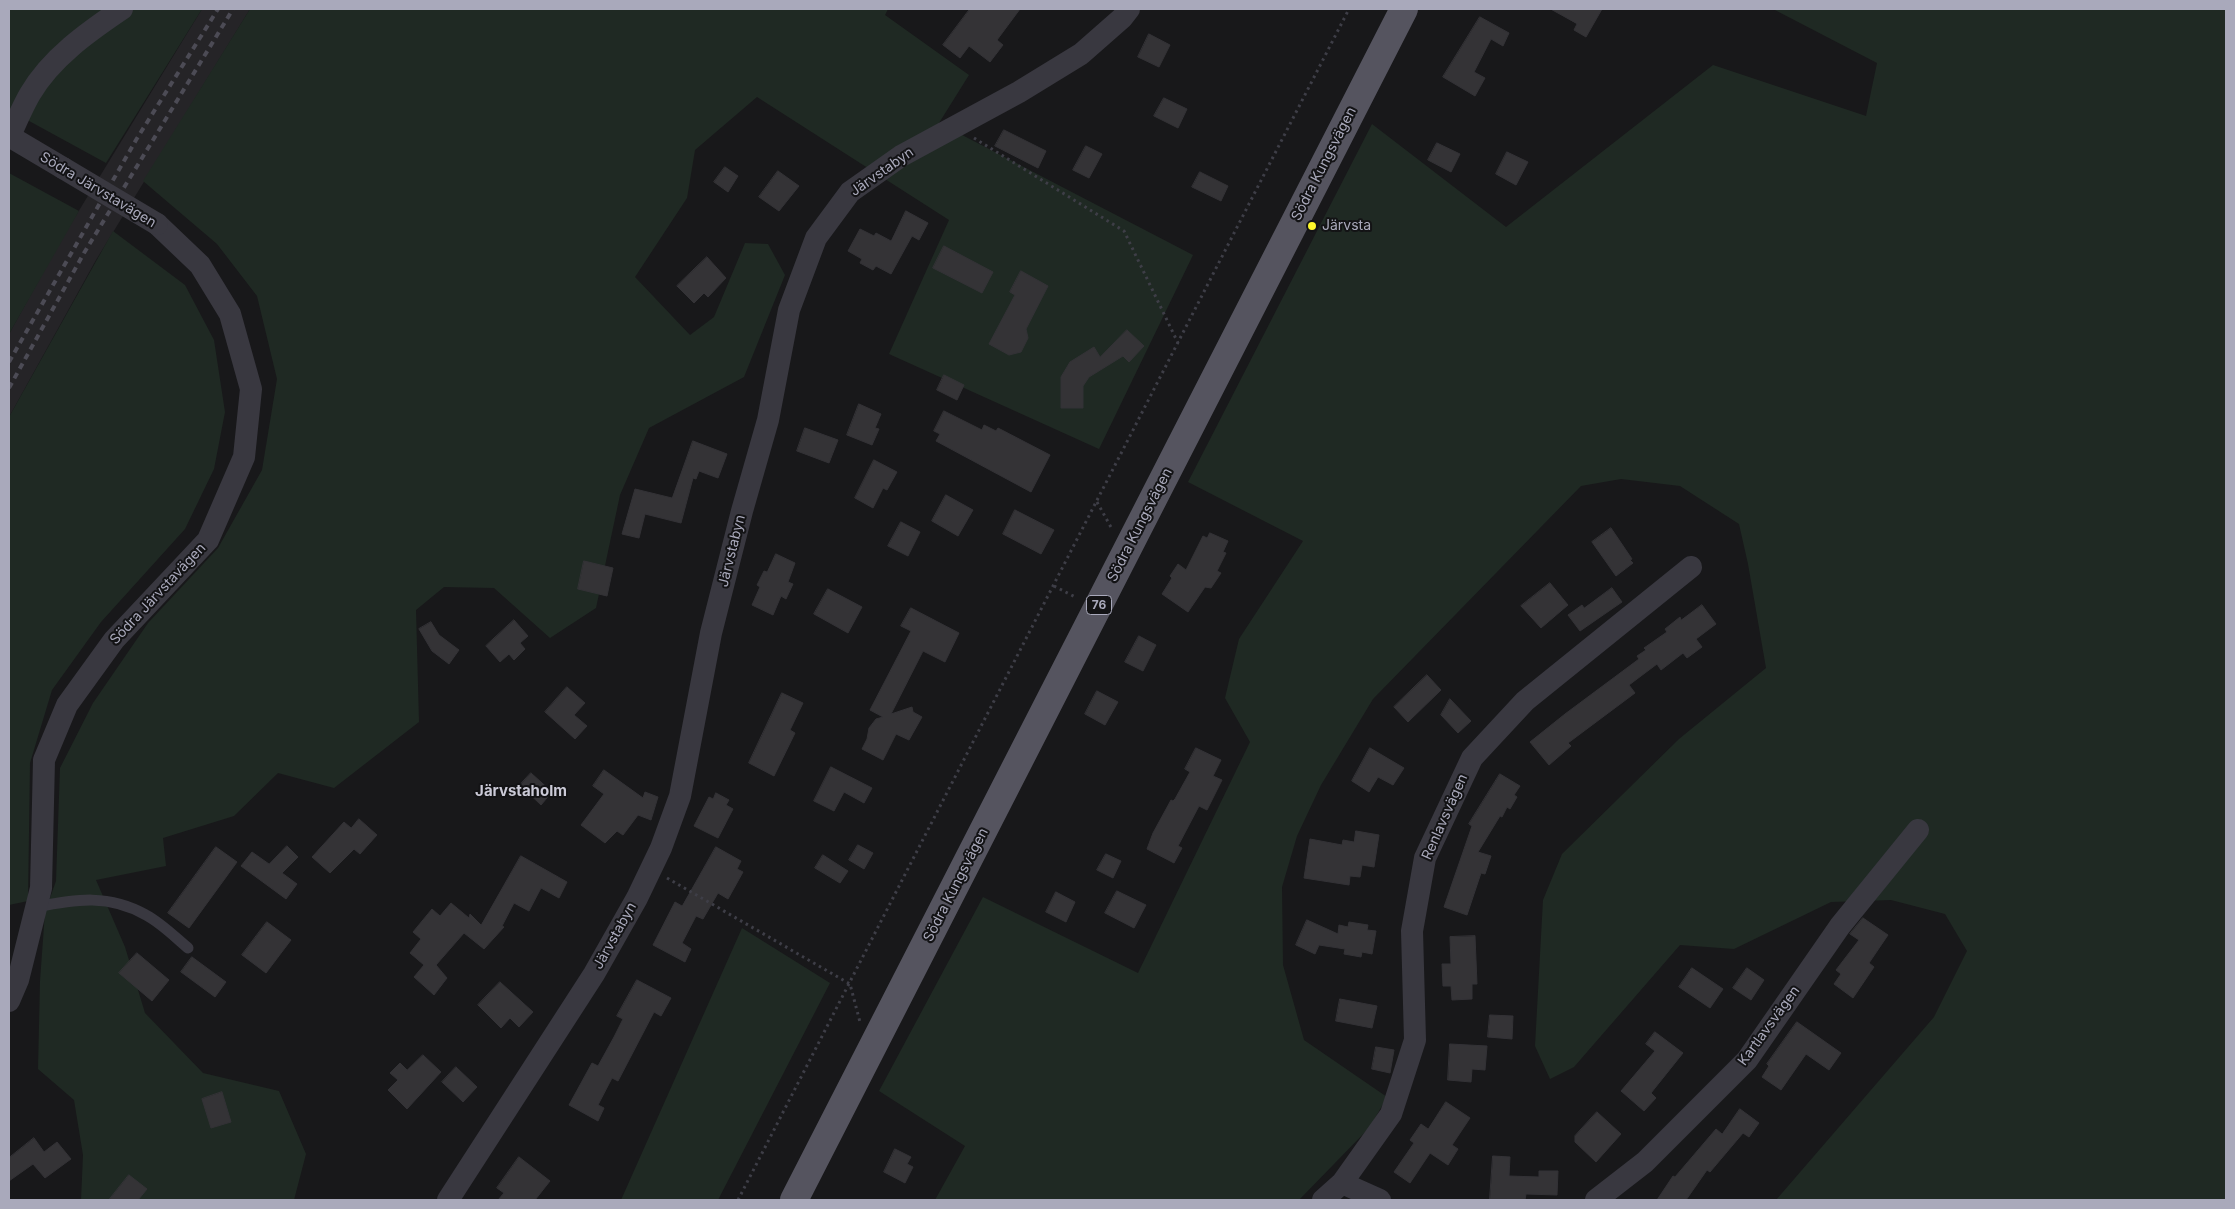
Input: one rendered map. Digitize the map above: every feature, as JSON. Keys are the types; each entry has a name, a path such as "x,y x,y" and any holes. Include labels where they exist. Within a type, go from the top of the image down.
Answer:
{"main road":[{"name":"Södra Kungsvägen","path":"794,1200 1404,9"}],"street":[{"path":"9,136 30,93 58,59 92,29 122,9"},
{"name":"Järvstabyn","path":"448,1200 594,974 661,848 680,796 711,632 768,420 789,310 816,238 850,192 902,156 956,128 1081,54 1122,18 1129,9"},
{"name":"Södra Järvstavägen","path":"9,136 157,224 200,265 230,314 251,389 244,457 208,540 114,640 67,705 44,760 41,888 18,980 9,1001"},
{"name":"Renlavsvägen","path":"1323,1200 1342,1183 1391,1114 1416,1040 1412,931 1425,858 1472,758 1525,701 1691,567"},
{"name":"Kartlavsvägen","path":"1596,1200 1644,1162 1747,1060 1840,926 1918,830"},
{"path":"1342,1183 1380,1200"}],"lane":[{"path":"37,907 76,899 111,902 146,915 188,948"}],"path":[{"path":"738,1200 1349,9"},
{"path":"956,128 1124,231 1178,343"},
{"path":"651,869 850,984"}],"shaded area":[{"path":"9,9 202,9 106,163 9,110"},
{"path":"202,9 250,9 96,260 9,417 9,334 61,240"},
{"path":"250,9 888,9 885,15 969,75 939,123 1193,255 1099,449 889,354 949,220 757,97 695,150 687,198 635,277 690,335 714,317 745,243 768,244 785,275 744,377 649,428 620,495 596,608 550,638 494,588 444,587 416,610 419,722 334,788 278,773 234,816 163,838 166,866 96,880 125,947 145,1013 203,1073 279,1091 306,1154 294,1200 81,1200 83,1155 74,1100 38,1069 40,981 45,912 56,881 60,768 93,703 148,623 218,548 262,470 277,379 257,296 217,244 143,181"},
{"path":"1773,9 2226,9 2226,1200 1776,1200 1934,1017 1967,951 1945,914 1891,900 1831,902 1734,949 1680,945 1574,1067 1550,1079 1535,1046 1543,900 1562,854 1679,739 1766,668 1739,524 1680,486 1621,479 1581,486 1373,699 1321,785 1297,836 1282,887 1283,965 1304,1040 1387,1097 1370,1127 1299,1200 935,1200 965,1146 879,1091 983,897 1138,973 1250,742 1225,698 1239,639 1303,541 1188,482 1372,124 1506,227 1713,65 1866,116 1877,63"},
{"path":"9,173 79,211 9,334"},
{"path":"113,231 185,285 214,340 225,412 214,469 185,529 101,622 52,690 30,763 28,901 9,905 9,417"},
{"path":"742,928 830,983 718,1200 621,1200"}],"building":[{"path":"970,9 1020,9 997,40 1003,45 990,62 969,46 960,58 943,45"},
{"path":"1551,9 1602,9 1586,37 1574,30 1577,24"},
{"path":"1480,17 1509,33 1503,46 1491,39 1474,72 1485,78 1475,96 1443,77"},
{"path":"1149,34 1170,45 1159,67 1138,57"},
{"path":"1164,98 1187,109 1178,128 1154,116"},
{"path":"1004,130 1046,151 1038,168 995,146"},
{"path":"1437,143 1460,154 1451,172 1428,160"},
{"path":"1086,146 1102,154 1089,178 1073,170"},
{"path":"1507,152 1528,162 1516,185 1496,174"},
{"path":"725,167 738,176 728,192 714,182"},
{"path":"778,171 799,186 779,211 759,197"},
{"path":"1200,172 1228,186 1221,201 1192,187"},
{"path":"906,211 928,223 919,240 912,236 891,274 876,266 873,270 860,263 862,259 848,251 860,229 874,236 876,233 891,241"},
{"path":"944,246 993,272 982,293 933,268"},
{"path":"707,257 726,278 708,297 704,293 694,303 677,286"},
{"path":"1021,271 1048,286 1026,329 1028,338 1021,352 1009,355 989,344 1015,295 1010,292"},
{"path":"1127,330 1144,346 1129,362 1123,356 1089,377 1083,386 1083,408 1061,408 1061,377 1070,362 1094,347 1100,357"},
{"path":"944,375 964,385 957,400 937,390"},
{"path":"859,404 881,414 875,428 879,429 872,445 847,435"},
{"path":"944,411 982,430 984,425 996,431 998,428 1050,455 1031,492 936,441 940,434 934,431"},
{"path":"805,428 838,440 829,463 797,451"},
{"path":"693,441 727,454 718,478 699,471 696,479 693,478 681,523 645,514 639,538 622,534 635,489 672,498"},
{"path":"874,460 897,472 887,490 883,488 873,508 855,498"},
{"path":"946,495 973,510 958,536 932,521"},
{"path":"1015,510 1054,530 1041,554 1003,534"},
{"path":"901,522 920,532 908,556 888,546"},
{"path":"1611,528 1633,563 1616,576 1592,542"},
{"path":"1210,533 1228,541 1223,552 1226,553 1217,571 1221,573 1211,588 1205,587 1188,612 1162,594 1178,564 1186,570 1203,536 1207,538"},
{"path":"776,554 795,563 788,582 793,584 786,599 781,596 773,615 752,605 760,587 757,585 764,571 767,572"},
{"path":"584,561 613,568 607,596 578,589"},
{"path":"1550,583 1568,605 1541,628 1521,606"},
{"path":"1612,588 1622,602 1580,631 1568,615 1582,605 1584,608"},
{"path":"828,589 862,607 848,633 814,614"},
{"path":"1702,605 1716,624 1696,639 1702,647 1687,658 1683,653 1661,670 1657,664 1629,685 1635,693 1568,743 1571,746 1549,765 1530,742 1639,659 1637,656 1646,650 1644,648 1667,632 1665,629 1680,617 1681,620"},
{"path":"911,608 959,633 945,662 923,651 891,714 912,707 913,712 922,717 909,740 896,734 883,760 862,749 867,739 869,728 876,719 883,717 870,710 911,631 901,626"},
{"path":"514,620 528,636 520,643 525,649 514,660 509,654 500,662 486,646"},
{"path":"431,622 439,635 459,650 449,664 432,651 419,629"},
{"path":"1139,636 1156,645 1143,671 1125,662"},
{"path":"1427,675 1441,690 1408,722 1394,707"},
{"path":"567,687 585,703 574,715 587,726 575,739 545,712"},
{"path":"1097,691 1118,702 1105,725 1085,714"},
{"path":"782,693 803,703 790,730 795,733 774,776 749,763"},
{"path":"1450,699 1471,721 1458,733 1441,715"},
{"path":"1196,748 1221,760 1213,776 1222,780 1207,810 1199,806 1178,846 1182,848 1174,863 1147,849 1153,833 1171,800 1175,799 1190,772 1185,769"},
{"path":"1370,748 1404,768 1393,785 1378,777 1369,792 1352,781"},
{"path":"831,767 872,788 864,803 844,792 834,811 814,801"},
{"path":"604,770 643,798 645,792 658,797 651,820 638,815 623,835 617,831 605,843 581,825 604,794 593,786"},
{"path":"531,773 552,792 541,805 520,785"},
{"path":"1500,774 1520,786 1514,795 1517,797 1510,809 1507,807 1502,817 1500,816 1478,852 1491,856 1485,874 1481,873 1467,915 1444,907 1472,826 1469,824"},
{"path":"716,793 729,800 726,805 733,809 718,838 694,826 709,797 713,799"},
{"path":"359,819 377,835 360,854 354,849 330,873 312,857 344,822 351,828"},
{"path":"1356,831 1379,835 1374,867 1362,865 1360,877 1350,876 1349,885 1304,878 1310,839 1342,845 1343,840 1354,842"},
{"path":"858,845 873,853 864,869 849,860"},
{"path":"287,846 298,857 282,873 297,884 286,899 241,866 252,852 269,864"},
{"path":"216,847 237,862 189,928 168,913"},
{"path":"716,847 741,861 737,869 743,872 728,899 718,893 703,919 696,916 682,943 691,949 685,962 653,945 675,902 682,906"},
{"path":"1106,854 1121,861 1113,878 1097,870"},
{"path":"823,855 848,871 840,883 815,868"},
{"path":"521,856 567,882 559,898 541,888 529,911 514,903 502,926 504,927 484,949 464,933 436,965 447,978 434,995 414,977 424,965 410,953 421,939 413,932 432,909 440,916 451,903 469,918 470,914 481,925"},
{"path":"1117,891 1146,905 1134,928 1105,913"},
{"path":"1056,892 1075,902 1066,922 1046,912"},
{"path":"1863,918 1888,935 1869,963 1874,967 1853,998 1834,984 1841,974 1836,970 1859,940 1850,934"},
{"path":"1307,920 1338,934 1339,925 1348,927 1349,922 1368,925 1367,930 1376,931 1372,954 1362,952 1361,957 1344,954 1345,949 1319,945 1315,954 1296,945"},
{"path":"267,922 291,940 266,973 242,955"},
{"path":"1475,936 1477,984 1472,984 1472,999 1452,1000 1451,986 1443,986 1442,964 1451,964 1450,937"},
{"path":"137,953 169,980 152,1001 119,973"},
{"path":"192,957 226,982 215,997 181,972"},
{"path":"1692,968 1723,989 1710,1008 1679,987"},
{"path":"1747,968 1764,980 1751,1000 1733,988"},
{"path":"637,980 671,998 661,1016 654,1012 618,1081 612,1078 598,1105 604,1108 598,1121 569,1105 592,1063 598,1066 614,1037 623,1019 617,1016"},
{"path":"500,982 533,1012 519,1027 510,1018 501,1028 478,1005"},
{"path":"1340,999 1377,1006 1372,1028 1336,1021"},
{"path":"1490,1015 1513,1016 1512,1039 1488,1037"},
{"path":"1797,1022 1841,1053 1829,1070 1806,1054 1781,1090 1762,1077 1769,1066 1767,1064"},
{"path":"1655,1032 1683,1053 1651,1093 1656,1098 1644,1111 1621,1091 1655,1051 1646,1044"},
{"path":"1450,1044 1487,1046 1485,1070 1472,1069 1471,1082 1448,1080"},
{"path":"1376,1047 1394,1050 1390,1073 1372,1069"},
{"path":"423,1055 441,1072 407,1109 388,1090 398,1080 390,1073 400,1063 407,1070"},
{"path":"456,1067 477,1087 463,1102 442,1082"},
{"path":"222,1092 231,1122 211,1128 202,1099"},
{"path":"1446,1102 1470,1118 1452,1145 1458,1149 1448,1165 1430,1153 1410,1183 1394,1172 1414,1143 1410,1140 1421,1124 1428,1129"},
{"path":"1740,1109 1759,1123 1749,1137 1743,1133 1710,1172 1707,1170 1686,1200 1657,1200 1673,1176 1675,1177 1716,1129 1722,1134"},
{"path":"1597,1112 1621,1134 1596,1162 1575,1142 1575,1136"},
{"path":"34,1138 44,1152 57,1142 71,1159 45,1178 33,1164 9,1181 9,1158"},
{"path":"895,1149 911,1157 907,1164 913,1167 905,1183 884,1172"},
{"path":"1493,1156 1510,1157 1509,1176 1539,1177 1539,1171 1558,1171 1557,1195 1526,1194 1525,1200 1490,1199"},
{"path":"519,1157 550,1181 535,1200 498,1200 504,1193 497,1188"},
{"path":"129,1175 147,1189 138,1200 109,1200"}],"railway":[{"path":"9,362 136,140 218,9"},
{"path":"9,388 84,253 233,9"}],"place":[{"name":"Järvsta","path":"1312,226"}],"district":[{"name":"Järvstaholm","path":"521,791"}]}
